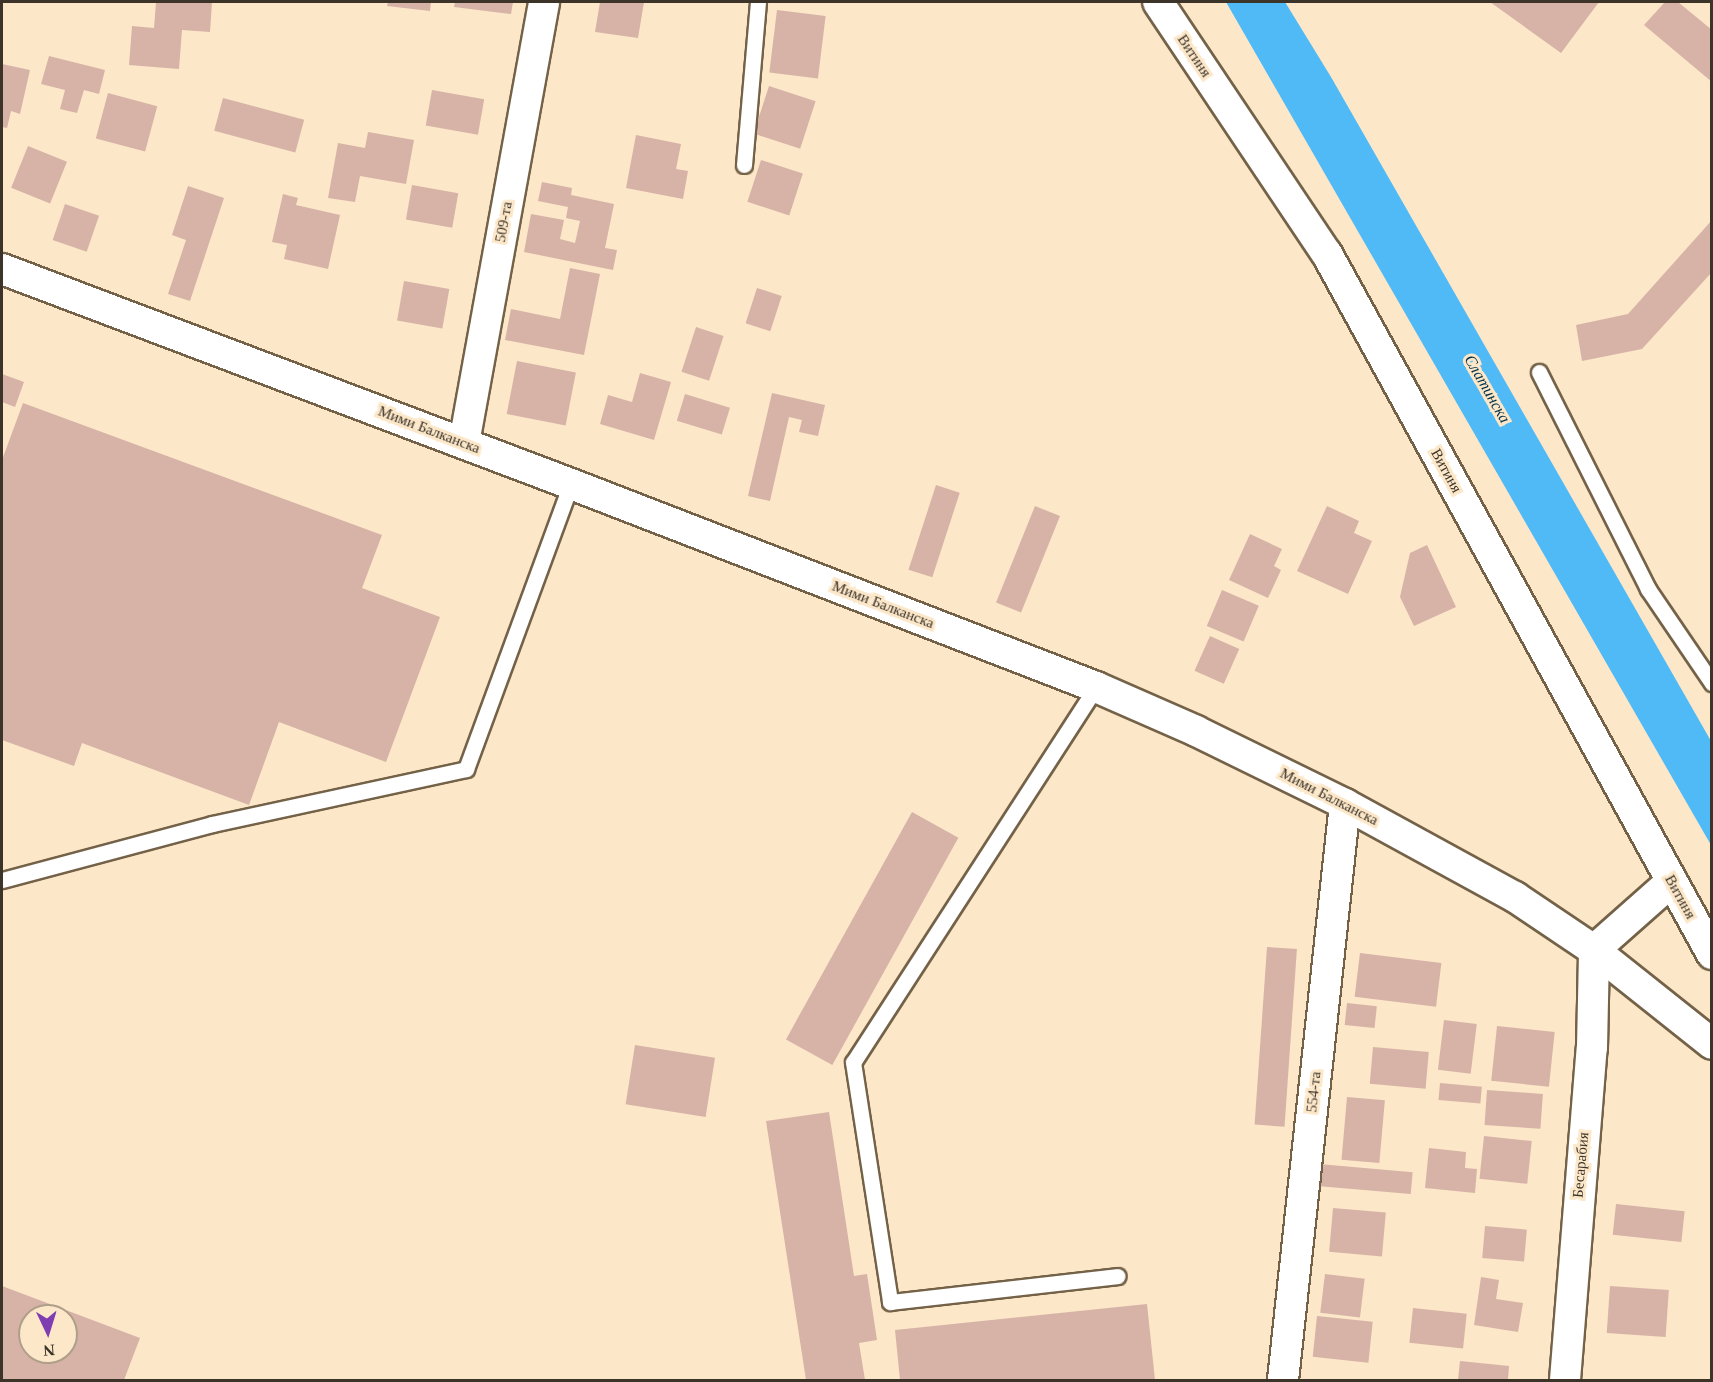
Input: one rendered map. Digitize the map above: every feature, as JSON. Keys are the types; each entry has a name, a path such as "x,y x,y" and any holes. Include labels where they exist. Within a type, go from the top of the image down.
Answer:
{"street":[{"name":"509-та","path":"464,443 544,2"},
{"name":"Витиня","path":"1158,2 1327,254 1712,954"},
{"name":"Мими Балканска","path":"2,269 572,484 1096,687 1345,804 1515,897 1594,950 1712,1044"},
{"name":"554-та","path":"1283,1380 1345,804"},
{"path":"1594,950 1672,881"},
{"name":"Бесарабия","path":"1565,1380 1592,1048 1594,950"}],"lane":[{"path":"744,165 758,2"},
{"path":"1539,372 1648,589 1712,683"},
{"path":"2,880 212,824 466,769 572,484"},
{"path":"1096,687 853,1062 890,1302 1118,1276"}],"water":[{"name":"Слатинска","path":"1226,2 1285,2 1331,77 1711,741 1711,845"}],"building":[{"path":"156,2 212,2 210,32 182,30 179,69 129,65 132,26 154,28"},
{"path":"388,2 431,2 430,11 387,6"},
{"path":"455,2 513,2 511,14 454,7"},
{"path":"600,2 644,2 638,38 595,32"},
{"path":"1490,2 1599,2 1561,53"},
{"path":"1665,2 1678,2 1712,30 1712,82 1644,25"},
{"path":"777,10 826,16 818,79 769,73"},
{"path":"49,56 105,70 99,94 84,90 77,113 60,109 65,90 41,84"},
{"path":"2,64 30,70 20,114 11,111 7,128 2,127"},
{"path":"769,86 816,101 800,149 754,134"},
{"path":"432,90 484,99 478,135 426,125"},
{"path":"108,93 157,106 145,152 96,138"},
{"path":"223,98 304,120 295,153 214,131"},
{"path":"368,132 414,140 406,184 360,176 355,202 328,198 338,143 365,148"},
{"path":"636,135 681,144 676,169 688,171 683,199 626,188"},
{"path":"28,146 67,162 50,203 11,188"},
{"path":"761,160 803,174 789,215 747,202"},
{"path":"542,182 572,188 571,195 614,204 605,248 617,250 613,270 524,252 531,214 564,220 560,239 575,243 580,221 566,218 568,207 538,201"},
{"path":"412,185 458,193 452,228 406,219"},
{"path":"188,186 224,198 190,301 168,294 186,240 172,235"},
{"path":"283,194 298,198 296,205 340,215 328,269 284,259 287,245 272,242"},
{"path":"65,204 99,216 87,252 53,240"},
{"path":"1712,220 1712,272 1642,349 1582,361 1576,325 1628,314"},
{"path":"570,268 600,274 584,355 505,340 511,309 560,319"},
{"path":"404,281 449,289 442,328 397,320"},
{"path":"757,288 782,296 770,331 746,323"},
{"path":"696,327 724,336 709,381 681,372"},
{"path":"517,361 576,372 566,425 507,414"},
{"path":"640,373 671,382 654,440 600,424 608,395 632,402"},
{"path":"2,374 24,382 15,407 2,402"},
{"path":"772,393 825,405 818,436 799,432 802,420 789,417 770,501 748,496"},
{"path":"685,394 730,408 722,435 677,421"},
{"path":"23,403 382,535 362,588 440,617 386,762 279,722 249,805 82,743 74,766 2,740 2,460"},
{"path":"936,485 960,493 932,577 908,570"},
{"path":"1035,506 1060,516 1021,613 996,602"},
{"path":"1327,506 1359,521 1354,533 1372,541 1348,594 1297,571"},
{"path":"1250,534 1282,549 1274,566 1281,570 1268,598 1229,580"},
{"path":"1427,545 1456,607 1414,626 1400,597 1410,553"},
{"path":"1222,590 1259,606 1244,642 1207,626"},
{"path":"1210,636 1239,649 1224,684 1195,671"},
{"path":"912,812 958,838 832,1065 786,1039"},
{"path":"1267,947 1297,949 1285,1127 1255,1125"},
{"path":"1360,953 1441,963 1436,1007 1355,997"},
{"path":"1347,1003 1377,1006 1375,1028 1345,1025"},
{"path":"1444,1020 1477,1024 1471,1074 1438,1070"},
{"path":"1497,1026 1555,1032 1549,1087 1491,1081"},
{"path":"635,1045 715,1058 706,1117 626,1104"},
{"path":"1373,1047 1429,1052 1426,1089 1370,1084"},
{"path":"1440,1083 1482,1087 1480,1104 1439,1100"},
{"path":"1487,1090 1543,1094 1540,1129 1485,1125"},
{"path":"1347,1097 1385,1100 1379,1163 1342,1160"},
{"path":"829,1112 854,1276 867,1274 877,1340 859,1343 865,1380 806,1380 766,1121"},
{"path":"1484,1136 1532,1141 1527,1184 1480,1179"},
{"path":"1429,1148 1466,1152 1465,1168 1477,1169 1475,1193 1425,1188"},
{"path":"1319,1164 1413,1172 1411,1194 1317,1186"},
{"path":"1616,1204 1685,1211 1681,1242 1613,1235"},
{"path":"1333,1208 1386,1213 1382,1256 1329,1252"},
{"path":"1485,1226 1527,1230 1524,1262 1482,1258"},
{"path":"1325,1274 1365,1279 1360,1318 1320,1313"},
{"path":"1481,1277 1499,1280 1496,1299 1523,1303 1518,1332 1474,1325"},
{"path":"2,1286 50,1304 18,1304 18,1364 78,1364 78,1315 140,1338 124,1380 2,1380"},
{"path":"1610,1286 1669,1290 1666,1337 1607,1333"},
{"path":"1147,1304 1155,1380 900,1380 895,1330"},
{"path":"1413,1308 1467,1314 1463,1348 1409,1343"},
{"path":"1317,1316 1373,1322 1368,1363 1313,1357"},
{"path":"1460,1361 1509,1366 1508,1380 1458,1380"}]}
